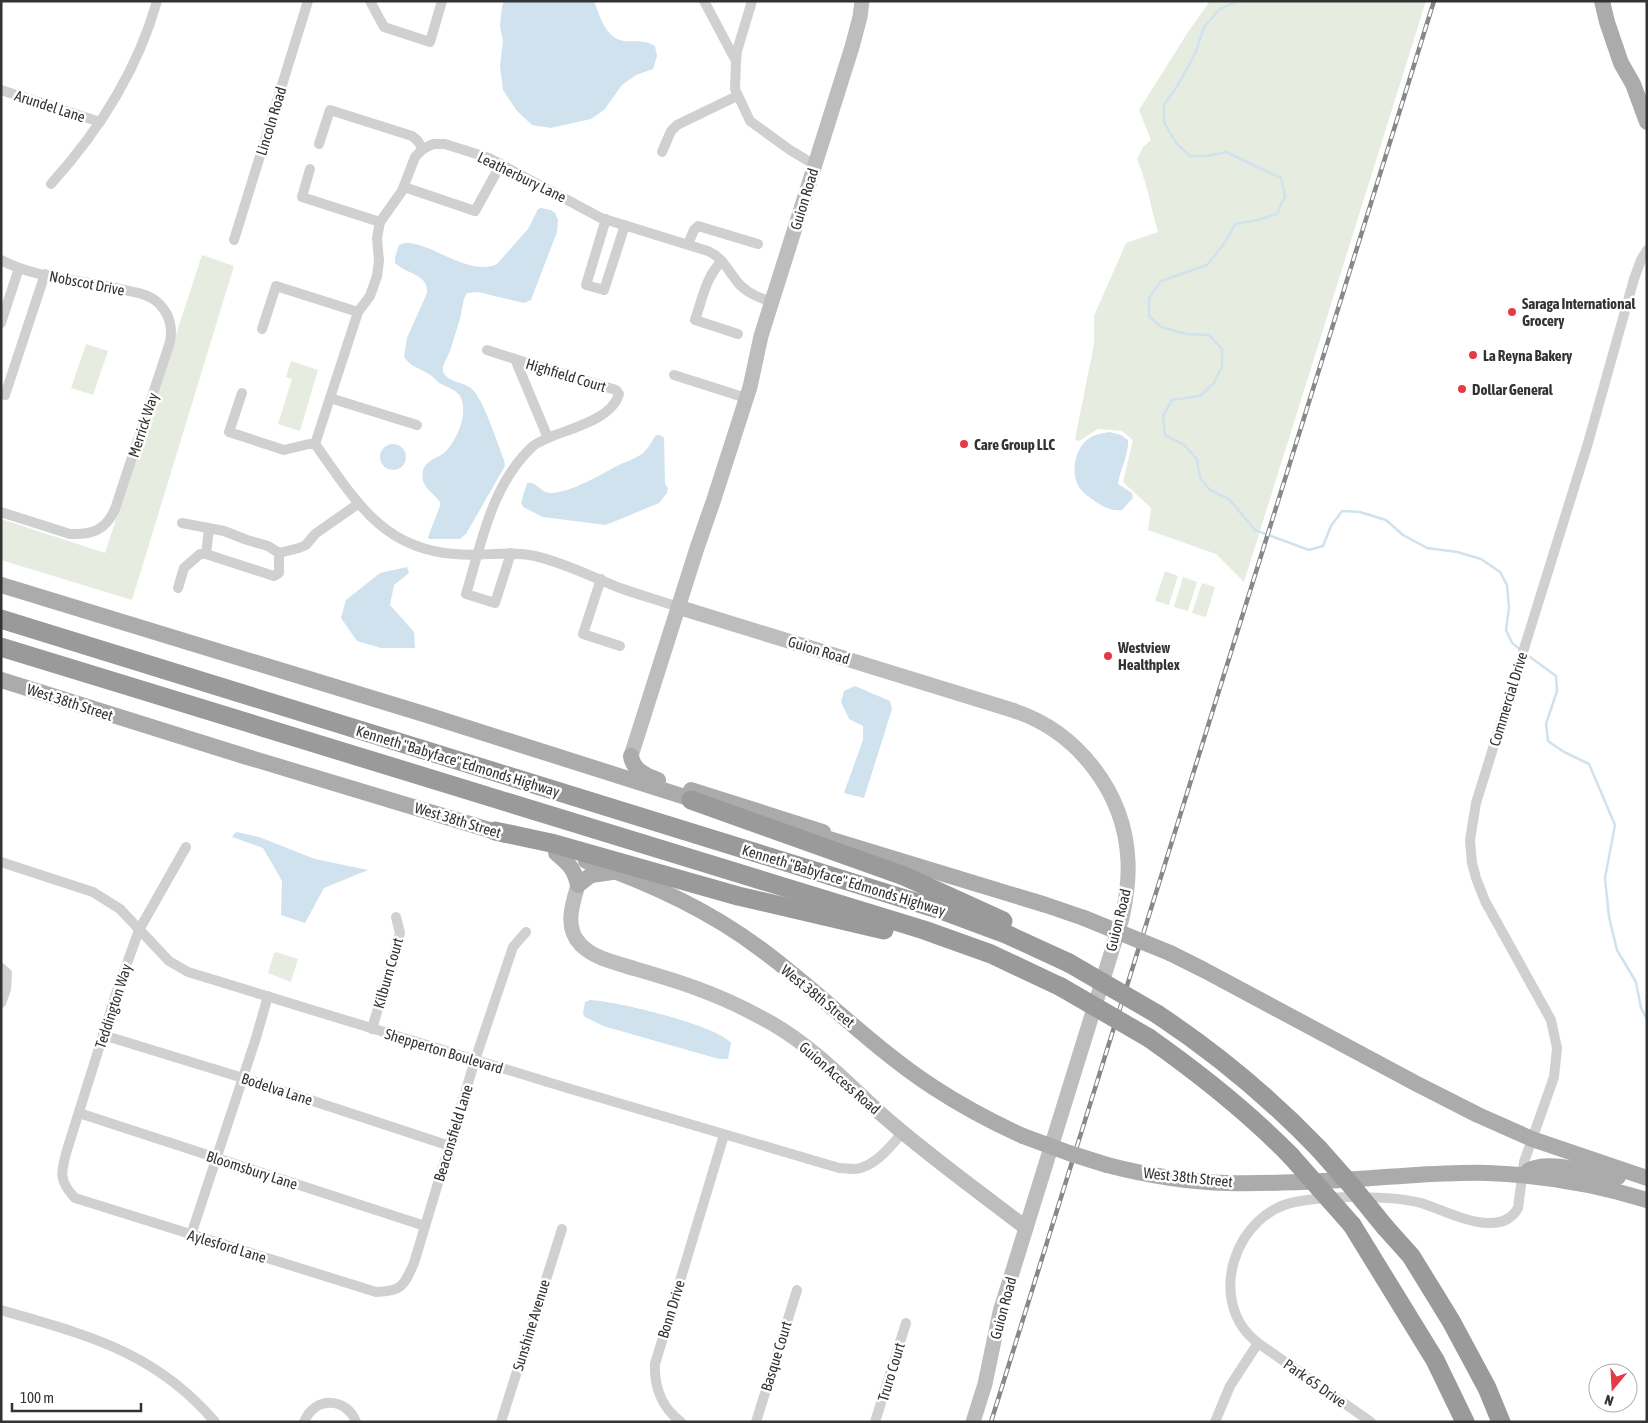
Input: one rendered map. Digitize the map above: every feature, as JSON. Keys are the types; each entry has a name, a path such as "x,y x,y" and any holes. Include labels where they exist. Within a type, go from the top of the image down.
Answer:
{"highway":[{"name":"Kenneth \"Babyface\" Edmonds Highway","path":"1,619 944,911 1006,934 1069,963 1157,1014 1247,1081 1319,1149 1410,1256 1452,1321 1501,1422"},
{"name":"Kenneth \"Babyface\" Edmonds Highway","path":"1,647 950,939 991,954 1061,987 1149,1038 1200,1075 1232,1100 1291,1156 1352,1225 1435,1360 1465,1422"},
{"path":"691,800 904,876 1024,931 1069,963"},
{"path":"495,831 551,843 738,896 991,954"}],"main road":[{"path":"1603,4 1610,9 1620,32 1640,87 1647,122"},
{"path":"1,585 545,752 691,800 861,849 1084,918 1204,970 1478,1115 1532,1139 1642,1177"},
{"name":"West 38th Street","path":"1,680 234,753 495,831 617,872 681,900 736,932 776,961 933,1087 984,1118 1062,1151 1153,1175 1225,1183 1291,1182 1485,1173 1522,1175 1584,1184 1647,1200"},
{"path":"545,752 608,764 624,762 631,756 637,768 646,775 812,827 861,849"},
{"path":"556,853 572,868 578,885 594,874 617,872"},
{"path":"1522,1175 1537,1166 1544,1166 1612,1178 1642,1177"}],"street":[{"path":"51,184 100,122 116,95 136,58 157,1"},
{"name":"Lincoln Road","path":"234,240 308,1"},
{"path":"370,1 384,27 430,42 442,1"},
{"path":"704,1 736,60"},
{"path":"752,1 737,51 734,82 737,96 754,125 790,150 815,164"},
{"name":"Guion Road","path":"631,756 746,398 761,336 857,30 862,1"},
{"name":"Arundel Lane","path":"1,90 100,122"},
{"path":"662,152 671,132 677,125 737,96"},
{"path":"315,444 358,312 370,296 377,276 380,222 404,188 414,159 423,149 412,136 330,110 319,144"},
{"name":"Leatherbury Lane","path":"423,149 433,144 445,144 489,158 606,219 711,252 722,261 745,289 758,297 772,302"},
{"path":"404,188 475,211 502,164"},
{"path":"310,168 302,197 380,222"},
{"path":"606,219 586,285 604,290 625,225"},
{"path":"688,244 694,230 698,226 758,244"},
{"name":"Commercial Drive","path":"1522,1175 1524,1162 1555,1072 1558,1052 1556,1036 1550,1016 1481,894 1474,871 1470,840 1475,806 1588,443 1634,279 1647,250"},
{"name":"Nobscot Drive","path":"1,260 19,268 108,286 150,297 157,301 167,314"},
{"path":"722,261 714,268 710,276 696,320 738,334"},
{"path":"1,322 19,268"},
{"path":"1,394 5,395 45,274"},
{"path":"262,329 276,286 358,312"},
{"name":"Merrick Way","path":"1,512 70,534 83,535 97,530 108,522 115,509 170,342 171,329 167,314"},
{"name":"Highfield Court","path":"487,350 616,390 618,393 612,407 603,415 533,446 506,480 489,515 466,594 496,603 511,553"},
{"name":"Highfield Court","path":"515,359 548,438"},
{"path":"674,375 746,398"},
{"path":"242,393 229,432 284,450 315,444"},
{"path":"330,398 417,425"},
{"path":"315,444 358,504 386,531 412,545 445,554 511,553 551,560 620,588 678,606"},
{"path":"279,557 306,545 315,534 358,504"},
{"path":"182,523 224,531 247,540 262,543 279,557"},
{"path":"206,554 210,529"},
{"path":"178,588 184,568 198,555 206,554 274,576 279,573 279,557"},
{"path":"601,579 583,634 620,646"},
{"name":"Guion Road","path":"678,606 1030,716 1051,727 1069,741 1088,761 1105,783 1118,812 1127,849 1128,877 1125,904 1000,1312 985,1384 973,1422"},
{"name":"Teddington Way","path":"61,1173 103,1035 139,930 186,847"},
{"name":"Shepperton Boulevard","path":"1,862 94,892 120,909 169,961 188,972 724,1135 839,1168 857,1169 886,1152 903,1132"},
{"name":"Guion Access Road","path":"578,885 572,907 571,924 575,936 586,950 601,958 701,990 759,1016 799,1041 824,1060 936,1160 1026,1228"},
{"name":"Kilburn Court","path":"372,1028 400,933 396,917"},
{"name":"Beaconsfield Lane","path":"406,1282 414,1262 475,1060 513,947 526,932"},
{"path":"1,968 7,973 6,989 1,1003"},
{"path":"191,1235 268,996"},
{"name":"Bodelva Lane","path":"103,1035 243,1078 450,1146"},
{"name":"Bloomsbury Lane","path":"79,1113 425,1226"},
{"name":"Bonn Drive","path":"678,1419 663,1403 657,1390 655,1364 724,1135"},
{"name":"Aylesford Lane","path":"61,1173 65,1188 75,1198 191,1235 376,1292 392,1291 406,1282"},
{"name":"Park 65 Drive","path":"1371,1422 1258,1343 1245,1329 1236,1311 1231,1291 1235,1256 1242,1241 1252,1228 1271,1212 1282,1206 1298,1201 1334,1198 1391,1198 1420,1203 1481,1222 1497,1223 1507,1220 1518,1208 1522,1175"},
{"name":"Sunshine Avenue","path":"501,1422 562,1229"},
{"name":"Basque Court","path":"756,1422 797,1290"},
{"path":"1,1310 94,1338 126,1352 172,1381 215,1422"},
{"name":"Truro Court","path":"875,1422 906,1323"},
{"path":"1215,1422 1230,1386 1258,1343"},
{"path":"304,1422 314,1407 335,1402 349,1410 356,1422"}],"shaded area":[{"path":"1210,1 1426,1 1244,582 1216,554 1148,530 1151,508 1123,482 1133,440 1122,431 1098,429 1079,441 1075,439 1094,344 1094,316 1126,243 1158,232 1137,159 1143,147 1151,140 1139,110 1188,32"},
{"path":"202,255 234,266 132,600 1,560 1,519 105,553"},
{"path":"86,344 108,351 93,395 71,388"},
{"path":"291,361 318,370 300,431 278,424 292,379 286,377"},
{"path":"1165,571 1178,576 1169,605 1155,601"},
{"path":"1183,577 1197,582 1188,611 1174,607"},
{"path":"1202,583 1215,587 1206,617 1192,613"},
{"path":"274,953 298,959 291,982 268,973"}],"water":[{"path":"504,1 594,1 604,26 612,36 624,41 643,42 655,46 657,56 653,69 636,75 622,85 604,110 591,119 551,128 532,125 517,111 503,90 500,66 503,41 500,26"},
{"path":"541,208 555,213 558,220 557,232 531,300 524,303 478,292 467,293 450,351 443,366 443,372 446,376 468,386 477,395 490,422 505,466 466,534 460,539 429,539 428,537 440,502 424,484 423,471 431,460 449,448 460,426 463,410 460,396 456,392 412,365 404,357 407,338 427,293 427,287 421,278 395,263 399,245 408,243 419,245 472,266 485,267 497,264 528,229 538,209"},
{"path":"1110,432 1121,435 1128,440 1118,484 1132,493 1133,498 1122,510 1109,509 1096,502 1080,489 1075,477 1076,458 1082,446 1091,437"},
{"path":"656,435 664,438 665,484 668,488 667,493 659,503 606,525 543,517 523,507 521,503 527,483 551,493 568,490 642,454"},
{"path":"393,444 402,448 406,457 402,466 393,470 384,466 380,457 384,448"},
{"path":"407,567 409,573 394,585 390,605 414,632 415,648 381,648 357,641 341,618 346,600 380,573"},
{"path":"855,686 890,701 892,709 864,798 844,793 863,740 863,726 849,719 841,702 844,691"},
{"path":"236,832 259,837 315,859 368,870 324,888 305,923 281,915 282,881 263,848 232,837"},
{"path":"590,1000 642,1009 706,1029 722,1036 731,1043 728,1059 719,1059 603,1026 585,1017 583,1014 585,1002"}],"waterway":[{"path":"1237,1 1219,10 1204,27 1195,54 1178,85 1164,105 1164,122 1176,143 1190,156 1207,156 1226,152 1281,178 1285,196 1277,214 1235,224 1224,244 1207,265 1161,281 1149,298 1149,316 1161,327 1186,334 1209,335 1222,349 1222,366 1214,383 1200,396 1172,400 1163,416 1165,435 1184,445 1197,459 1200,478 1210,490 1229,499 1255,530 1309,550 1323,546 1331,526 1342,511 1360,512 1386,520 1403,535 1427,548 1457,552 1481,559 1500,572 1507,585 1509,608 1506,630 1512,643 1521,650"},
{"path":"1526,654 1556,676 1557,691 1546,724 1548,741 1564,752 1589,764 1615,825 1605,878 1609,917 1617,950 1636,982 1641,1008 1647,1019"}],"railway":[{"path":"991,1422 1434,1"}],"place":[{"name":"Saraga International Grocery","path":"1512,312"},
{"name":"La Reyna Bakery","path":"1473,355"},
{"name":"Dollar General","path":"1462,389"},
{"name":"Care Group LLC","path":"964,444"},
{"name":"Westview Healthplex","path":"1108,656"}]}
